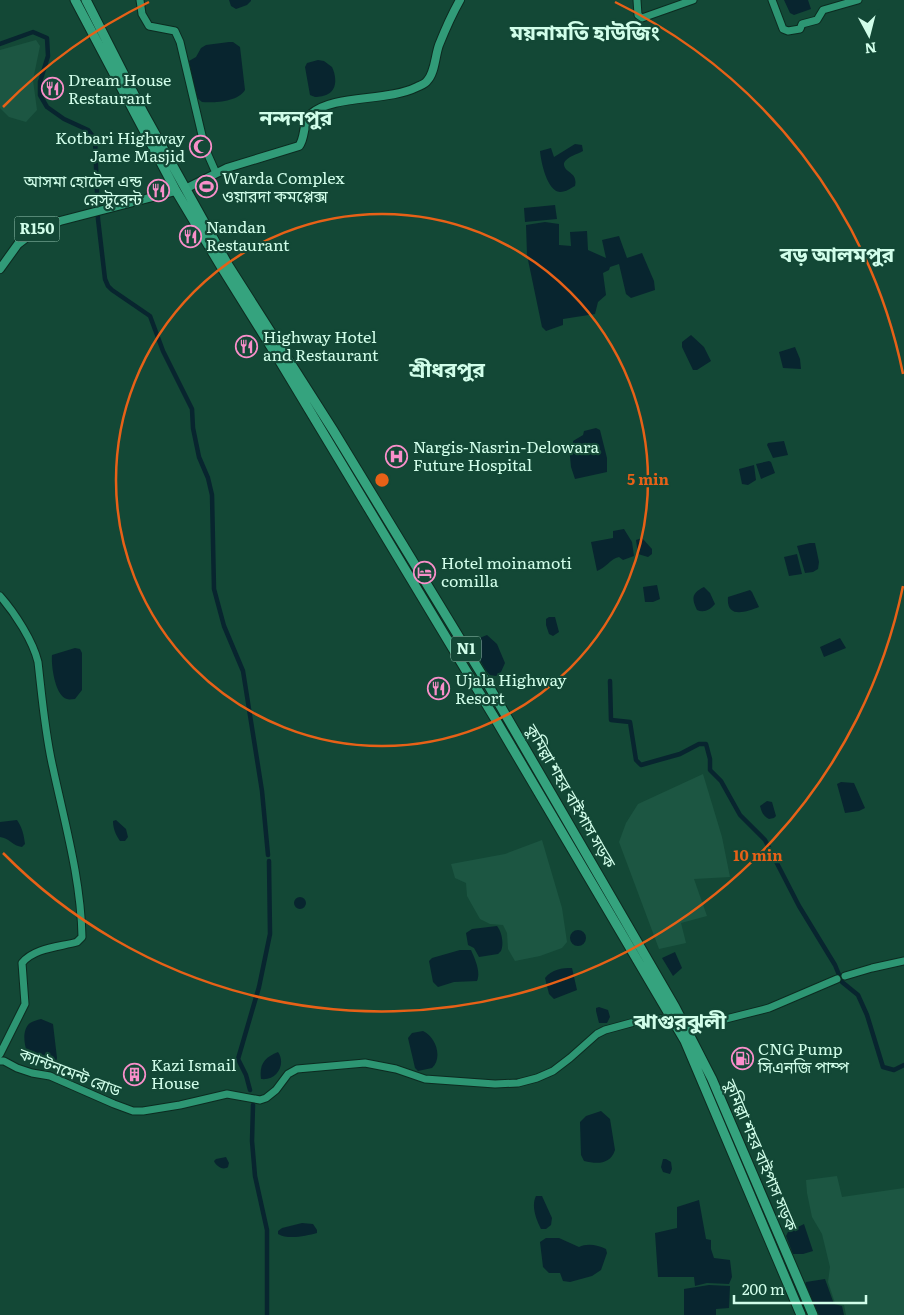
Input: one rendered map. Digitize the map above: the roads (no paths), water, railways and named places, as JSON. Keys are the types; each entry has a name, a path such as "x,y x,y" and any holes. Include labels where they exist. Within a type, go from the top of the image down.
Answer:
{"highway":[{"name":"N1","path":"75,0 141,116"},
{"name":"কুমিল্লা শহর বাইপাস সড়ক","path":"86,0 141,116 231,275 333,430 490,688 683,1022 712,1079 813,1315"},
{"path":"141,116 148,116 236,269 231,275 223,278 219,273 172,192 135,123 141,116"},
{"name":"N1","path":"231,275 686,1041 801,1315"}],"main road":[{"path":"140,0 142,14 149,26 175,31 180,42 205,148 216,173"},
{"path":"189,187 216,173 299,146 302,142 308,118 324,108 347,101 382,98 405,93 426,82 430,76 439,45 460,0"},
{"path":"637,0 638,15 642,18 693,0"},
{"path":"772,0 784,29 788,31 800,29 802,24 817,20 823,10 858,0"},
{"name":"R150","path":"0,269 18,244 30,233 46,226 172,192"},
{"path":"0,596 9,606 35,650 38,662 52,766 63,809 80,896 82,925 82,937 77,942 37,952 22,963 25,1004 0,1054"},
{"path":"845,976 872,968 904,962"},
{"name":"ক্যান্টনমেন্ট রোড","path":"0,1061 32,1073 50,1076 114,1104 133,1111 142,1112 227,1094 260,1100 276,1090 288,1074 297,1069 365,1063 396,1069 424,1079 495,1084 518,1083 553,1071 597,1034 605,1030 638,1021 671,1018 683,1022 702,1023 718,1021 762,1010 837,979"}],"water":[{"path":"229,0 251,1 247,5 236,9 231,6"},
{"path":"784,0 808,0 811,9 794,15 790,13"},
{"path":"233,42 240,47 245,90 242,94 231,99 219,102 202,102 196,97 189,61 196,57 201,48 206,45"},
{"path":"318,60 324,61 332,67 335,85 331,92 315,97 310,95 305,67 307,63"},
{"path":"575,144 582,145 583,151 568,158 564,165 575,178 575,186 560,192 555,190 548,181 540,151 551,148 554,157"},
{"path":"555,205 557,219 525,222 524,208"},
{"path":"545,222 559,224 559,245 571,246 570,232 587,231 588,250 606,258 602,240 619,236 627,258 642,253 654,281 655,290 631,298 626,294 619,264 610,267 609,270 603,273 606,295 598,302 595,314 563,319 563,325 546,331 542,327 527,255 526,225"},
{"path":"691,335 704,347 711,361 697,370 693,370 682,347 682,342"},
{"path":"795,347 800,359 801,369 783,368 779,352"},
{"path":"596,428 600,430 607,458 607,472 575,479 571,467 569,446 573,445 573,441 583,435 584,431"},
{"path":"784,441 788,455 773,458 767,445 768,443"},
{"path":"769,461 775,473 761,479 756,464"},
{"path":"754,465 756,480 748,485 742,484 739,469"},
{"path":"624,529 632,542 634,556 623,560 619,557 616,558 597,571 591,542 613,538 613,531"},
{"path":"642,538 652,549 652,554 648,557 638,554 636,540"},
{"path":"815,543 819,562 818,569 805,573 797,546"},
{"path":"797,554 802,574 789,576 784,557"},
{"path":"657,585 660,599 653,602 645,602 643,587"},
{"path":"704,587 710,593 715,604 707,610 700,611 697,610 693,599 697,591"},
{"path":"750,590 759,607 743,612 730,609 728,597"},
{"path":"555,617 559,632 553,636 549,634 546,625 546,619"},
{"path":"487,635 497,644 505,663 501,672 496,676 490,675 487,672 478,653 477,639"},
{"path":"840,638 846,648 824,657 820,647"},
{"path":"75,648 80,649 82,653 82,690 75,699 69,699 63,697 59,692 53,673 52,655"},
{"path":"841,782 854,783 865,808 845,813 837,784"},
{"path":"767,801 772,802 776,816 774,818 769,819 765,817 762,812 760,806"},
{"path":"17,820 24,837 25,844 22,847 0,837 0,822"},
{"path":"116,820 126,829 128,837 125,841 120,841 115,832 113,821"},
{"path":"300,897 306,903 300,909 294,903"},
{"path":"497,926 502,938 501,951 498,954 479,957 474,948 468,945 466,933 472,929"},
{"path":"575,930 581,930 586,935 584,944 575,946 570,941 570,935"},
{"path":"460,950 471,950 478,970 477,981 454,982 438,987 433,982 429,961 432,958"},
{"path":"675,952 682,968 673,976 662,958"},
{"path":"572,968 577,990 554,999 549,994 545,978 554,971"},
{"path":"596,1008 608,1010 610,1017 607,1023 599,1023"},
{"path":"41,1019 53,1024 57,1058 55,1066 34,1064 26,1050 24,1038 27,1027 31,1022"},
{"path":"423,1031 428,1034 434,1043 437,1059 432,1068 418,1071 415,1068 408,1038 412,1033"},
{"path":"278,1052 281,1061 279,1070 272,1077 261,1079 262,1065 266,1059"},
{"path":"601,1111 610,1119 615,1150 613,1155 606,1161 594,1163 584,1161 581,1155 580,1122 586,1116"},
{"path":"226,1157 229,1163 228,1167 224,1168 216,1165 214,1161 216,1159"},
{"path":"663,1159 671,1162 672,1169 670,1174 663,1172 661,1167"},
{"path":"536,1196 542,1196 552,1218 551,1225 546,1229 541,1229 536,1217 534,1204"},
{"path":"699,1200 706,1239 711,1240 714,1258 730,1260 732,1277 729,1284 707,1283 695,1286 694,1277 658,1277 655,1233 677,1228 677,1207"},
{"path":"302,1223 313,1224 317,1233 292,1237 278,1234 278,1231 282,1228"},
{"path":"804,1224 813,1251 793,1254 786,1236 788,1232"},
{"path":"546,1238 559,1238 579,1247 592,1245 606,1249 607,1253 601,1270 592,1276 570,1282 563,1281 560,1273 549,1273 543,1267 540,1242"},
{"path":"825,1279 834,1304 842,1306 844,1315 819,1315 805,1284 806,1282"},
{"path":"709,1285 730,1286 729,1308 716,1309 716,1315 684,1315 684,1289"}],"waterway":[{"path":"0,44 33,32 47,38 48,56 40,82 40,95 47,107 64,119 88,130 95,139 98,219 105,279 112,290 150,316 163,351 192,409 193,428 199,457 208,478 212,495 214,589 224,626 243,671 262,791 268,855"},
{"path":"610,681 611,720 630,722 636,760 641,765 680,754 699,744 706,744 710,759 710,770 721,781 740,815 765,840 799,906 835,965 842,982 858,995 867,1015 883,1067 894,1070 904,1065"},
{"path":"250,1090 246,1075 238,1059 259,987 270,934 269,861"},
{"path":"253,1105 252,1141 255,1176 267,1230 267,1315"}],"place":[{"name":"Dream House Restaurant","path":"52,89"},
{"name":"Kotbari Highway Jame Masjid","path":"201,147"},
{"name":"Warda Complex ওয়ারদা কমপ্লেক্স","path":"206,187"},
{"name":"আসমা হোটেল এন্ড রেস্টুরেন্ট","path":"158,190"},
{"name":"Nandan Restaurant","path":"190,236"},
{"name":"Highway Hotel and Restaurant","path":"247,346"},
{"name":"Nargis-Nasrin-Delowara Future Hospital","path":"397,456"},
{"name":"Hotel moinamoti comilla","path":"425,572"},
{"name":"Ujala Highway Resort","path":"439,689"},
{"name":"CNG Pump সিএনজি পাম্প","path":"742,1058"},
{"name":"Kazi Ismail House","path":"135,1074"}],"district":[{"name":"ময়নামতি হাউজিং","path":"585,33"},
{"name":"নন্দনপুর","path":"296,118"},
{"name":"বড় আলমপুর","path":"837,255"},
{"name":"শ্রীধরপুর","path":"447,370"},
{"name":"ঝাগুরঝুলী","path":"680,1022"}]}
